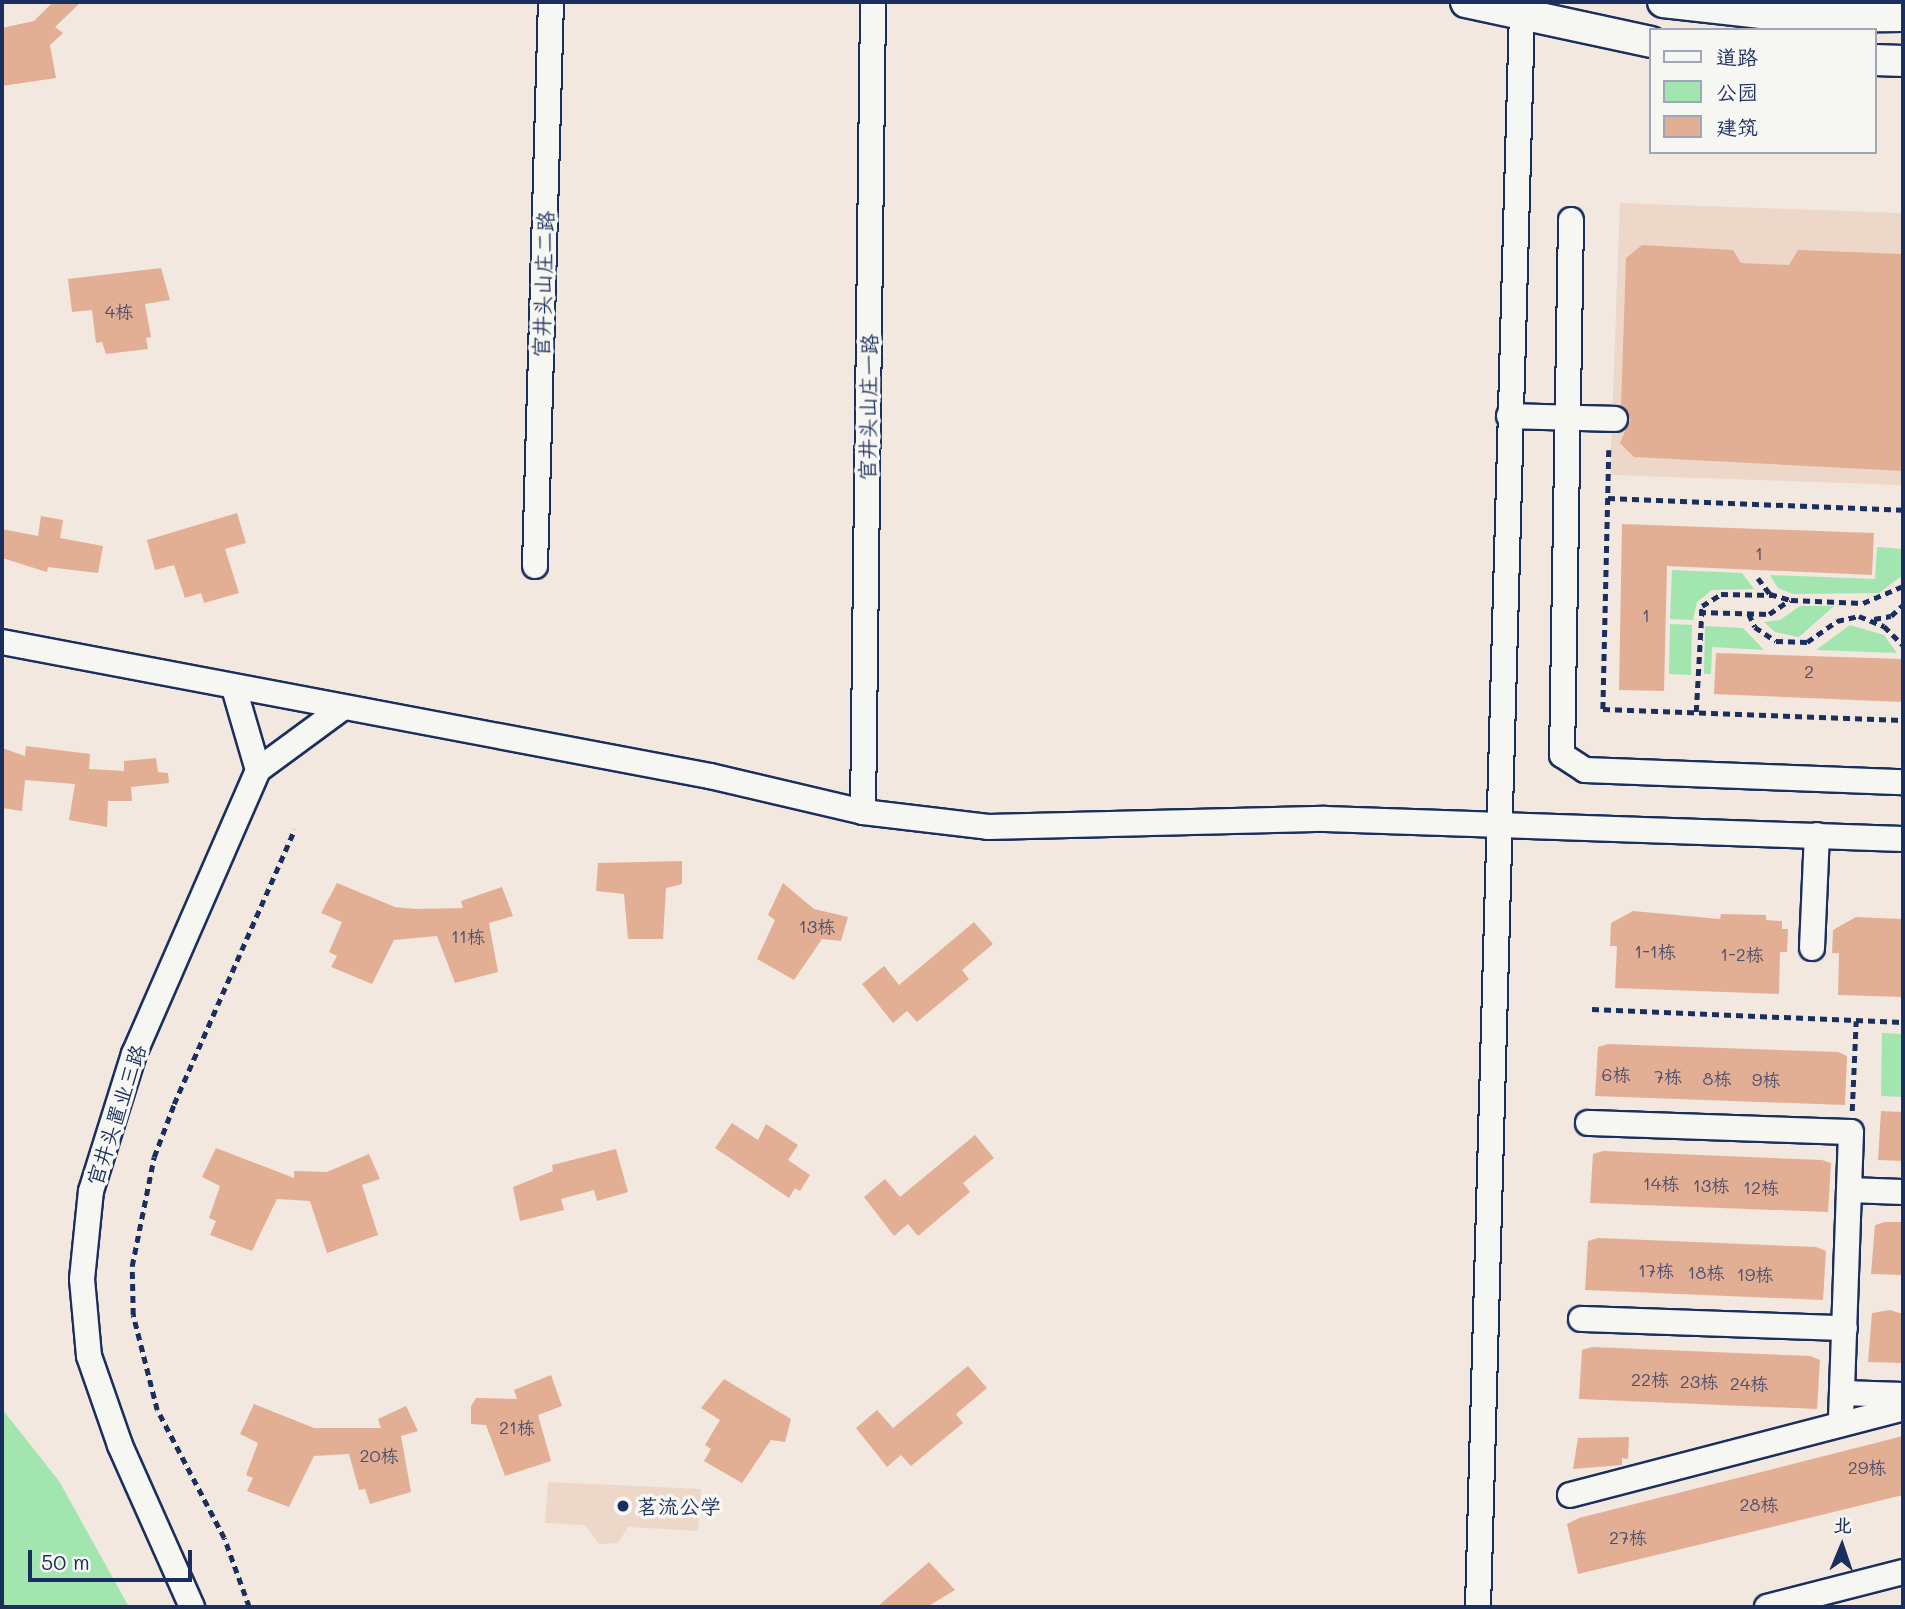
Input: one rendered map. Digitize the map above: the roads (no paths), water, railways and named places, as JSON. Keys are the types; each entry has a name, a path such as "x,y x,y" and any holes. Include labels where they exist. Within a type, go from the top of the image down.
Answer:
{"main road":[{"path":"1466,2 1522,16 1650,41"},
{"path":"1664,2 1797,17 1903,16"},
{"path":"1877,60 1903,61"}],"street":[{"name":"官井头山庄二路","path":"535,566 551,2"},
{"name":"官井头山庄一路","path":"863,812 873,2"},
{"path":"1478,1607 1497,824 1522,16"},
{"path":"1571,220 1560,747 1568,761 1585,770 1903,782"},
{"path":"1509,416 1615,419"},
{"path":"2,642 341,709 710,776 863,812 988,827 1325,819 1903,839"},
{"path":"234,688 258,770"},
{"name":"官井头置业三路","path":"192,1607 99,1389 89,1356 82,1279 91,1191 117,1104 189,921 258,770 341,709"},
{"path":"1812,947 1817,835"},
{"path":"1588,1123 1851,1132 1841,1424"},
{"path":"1849,1191 1903,1192"},
{"path":"1581,1319 1845,1328"},
{"path":"1842,1393 1903,1395"},
{"path":"1570,1495 1903,1408"},
{"path":"1767,1607 1903,1572"}],"place":[{"name":"茗流公学","path":"623,1506"}]}
